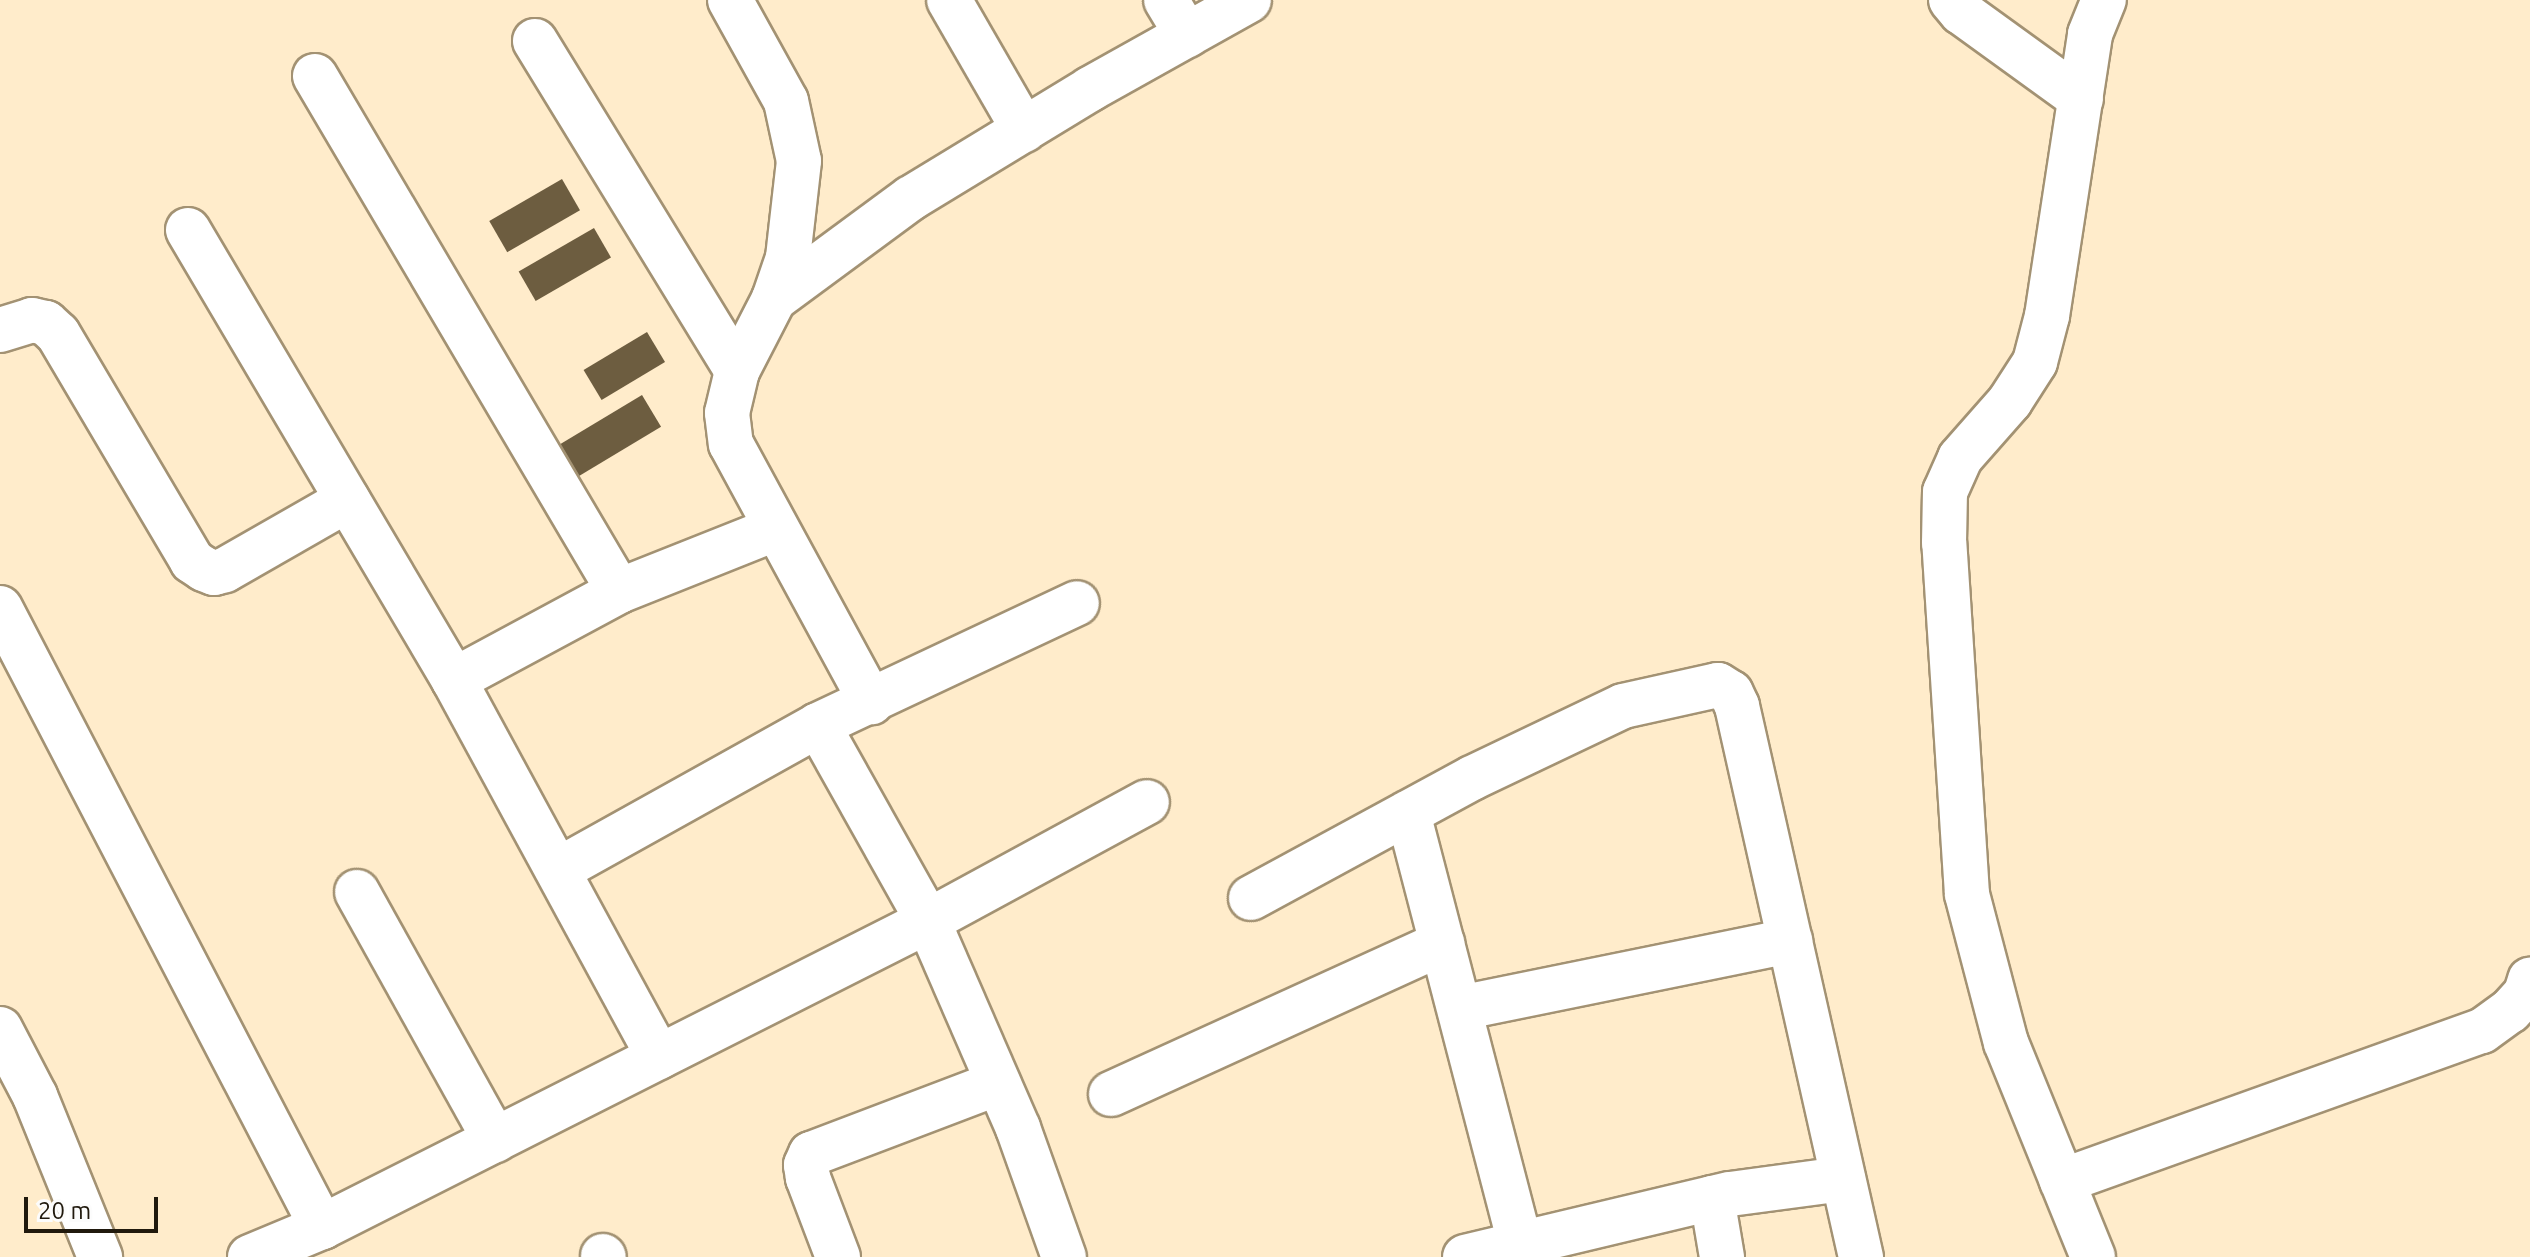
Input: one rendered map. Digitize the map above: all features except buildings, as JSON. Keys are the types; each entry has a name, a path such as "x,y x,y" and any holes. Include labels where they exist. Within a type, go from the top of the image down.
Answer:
{"street":[{"path":"730,0 786,101 799,161 788,258 774,299 737,371 727,413 731,444 871,702"},
{"path":"949,0 1024,130"},
{"path":"774,299 911,198 1024,130 1177,17 1249,0"},
{"path":"1951,0 1961,12 2081,99"},
{"path":"2093,1257 2006,1043 1967,894 1944,543 1945,492 1960,458 2010,401 2035,362 2047,316 2090,34 2104,0"},
{"path":"535,41 737,371"},
{"path":"315,76 619,591"},
{"path":"188,230 454,680 659,1057"},
{"path":"0,330 32,320 46,323 58,334 192,561 204,569 214,573 225,570 347,500"},
{"path":"454,680 619,591 775,529"},
{"path":"558,870 818,725 1077,603"},
{"path":"0,608 322,1227"},
{"path":"1251,898 1408,813 1623,706 1718,685 1731,693 1737,706 1861,1257"},
{"path":"818,725 928,921 998,1083 1064,1257"},
{"path":"250,1257 322,1227 928,921 1147,802"},
{"path":"1408,813 1522,1249"},
{"path":"357,892 495,1140"},
{"path":"1460,1008 1790,941"},
{"path":"1111,1094 1442,943"},
{"path":"2062,1181 2482,1031 2510,1011 2526,993 2530,980"},
{"path":"0,1029 35,1096 100,1257"},
{"path":"838,1257 808,1178 806,1165 811,1154 998,1083"},
{"path":"1465,1257 1522,1249 1712,1198 1843,1179"},
{"path":"1712,1198 1722,1257"}]}
